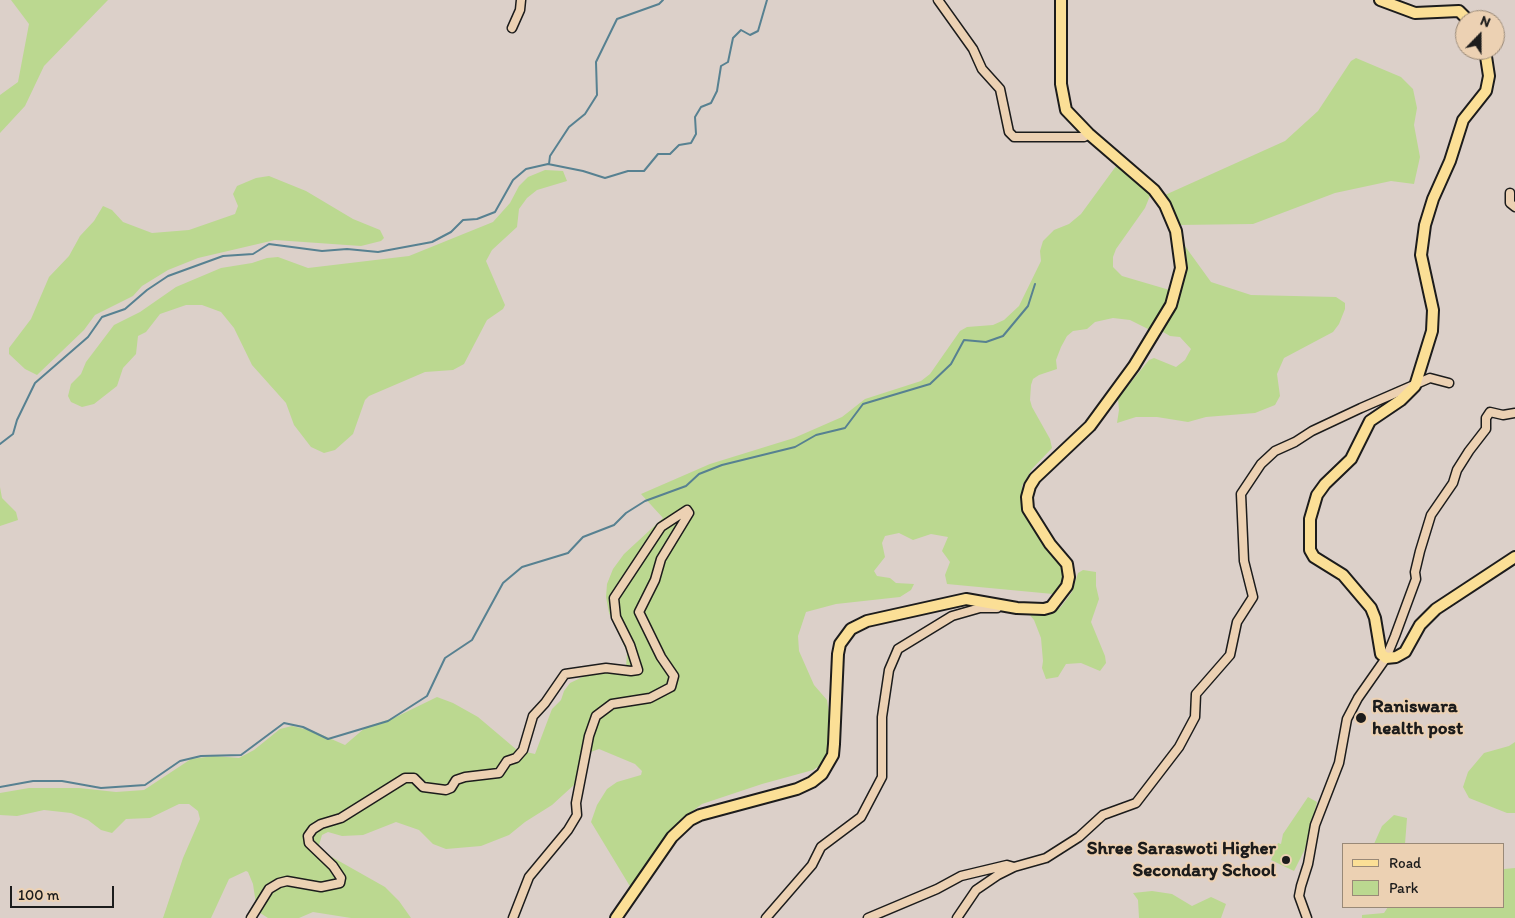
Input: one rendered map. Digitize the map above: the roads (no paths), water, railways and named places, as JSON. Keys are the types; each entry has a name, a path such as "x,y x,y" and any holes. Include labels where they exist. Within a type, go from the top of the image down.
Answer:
{"main road":[{"path":"616,918 672,837 690,820 700,815 797,789 812,782 828,767 834,744 838,654 845,635 851,629 867,621 966,599 1017,608 1044,609 1051,607 1062,594 1069,577 1067,564 1050,544 1028,509 1027,497 1030,486 1035,478 1090,426 1128,374 1171,304 1181,268 1176,231 1165,205 1154,190 1089,134 1066,110 1062,101 1061,0"},
{"path":"1380,0 1415,14 1455,11"},
{"path":"1487,60 1489,76 1486,92 1463,120 1450,161 1433,200 1425,225 1421,254 1433,310 1432,331 1416,386 1401,400 1370,421 1351,459 1325,484 1317,495 1310,519 1310,550 1314,557 1343,575 1371,608 1376,618 1381,654 1386,658 1396,657 1405,652 1420,625 1436,609 1515,557"}],"street":[{"path":"512,28 520,10 521,0"},
{"path":"938,0 973,49 982,69 1000,89 1009,132 1014,137 1084,137 1089,134"},
{"path":"1510,193 1510,203 1515,207"},
{"path":"957,918 976,890 1014,867 1046,858 1079,837 1103,815 1136,803 1179,747 1195,717 1196,694 1230,655 1237,622 1253,597 1244,561 1240,494 1261,464 1275,451 1295,442 1312,431 1416,386 1430,378 1449,383"},
{"path":"1307,918 1299,896 1308,864 1315,824 1339,763 1347,719 1358,698 1386,658 1416,579 1415,572 1431,515 1453,483 1457,470 1469,451 1486,429 1486,418 1490,412 1503,415 1515,413"},
{"path":"251,918 268,889 279,884 287,881 321,887 340,883 341,878 333,866 309,843 308,836 313,829 321,824 341,818 405,778 414,778 423,787 446,790 451,788 456,780 465,777 499,773 507,761 516,758 522,750 533,716 545,703 565,674 606,668 638,670 630,645 616,617 614,598 626,576 661,528 687,510 689,513 661,559 656,580 639,612 660,657 674,676 671,688 650,698 612,704 596,716 589,736 576,803 577,815 568,830 529,877 513,918"},
{"path":"766,918 812,865 821,848 861,817 882,777 882,717 889,670 898,649 952,616 980,608 1017,608"},
{"path":"868,918 937,889 961,876 1007,865 1014,867"}],"waterway":[{"path":"549,164 550,156 569,127 585,114 597,95 596,62 617,19 659,4 663,0"},
{"path":"0,444 13,434 17,420 35,383 88,337 102,317 125,309 147,290 168,276 223,256 253,254 269,244 322,251 347,249 378,252 432,242 451,232 463,220 477,219 495,212 513,180 526,169 548,164 583,171 605,178 628,171 644,171 658,154 670,154 679,145 691,143 696,134 695,117 701,107 711,103 717,91 721,66 728,62 733,38 741,30 750,35 758,31 767,0"},
{"path":"0,787 33,781 62,781 101,788 145,785 180,761 201,756 241,755 284,723 303,727 328,739 388,721 427,696 445,658 472,640 503,583 522,567 568,553 583,537 614,525 626,513 645,501 686,486 699,474 722,465 795,447 816,435 845,428 863,404 930,384 951,364 964,340 986,342 1003,336 1028,306 1035,284"}],"place":[{"name":"Raniswara health post","path":"1361,718"},
{"name":"Shree Saraswoti Higher Secondary School","path":"1286,860"}]}
